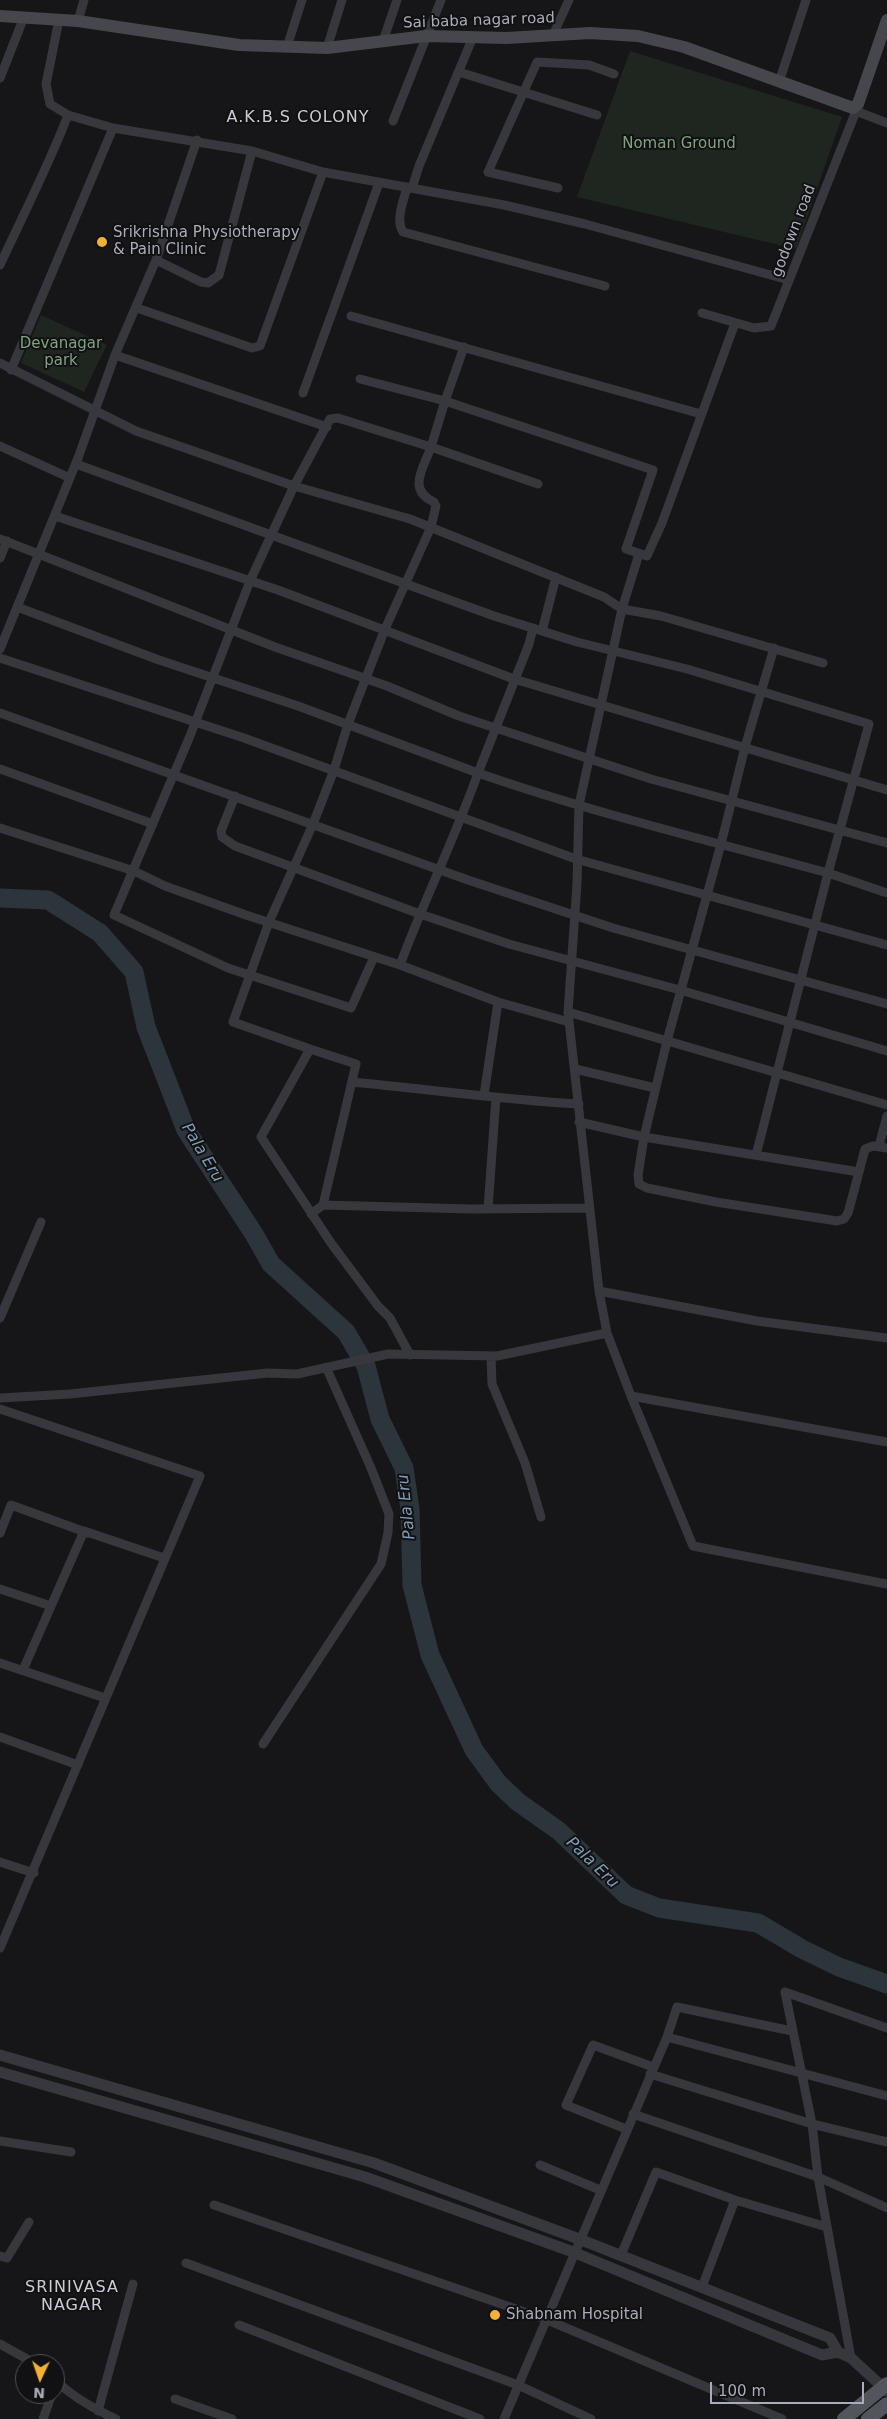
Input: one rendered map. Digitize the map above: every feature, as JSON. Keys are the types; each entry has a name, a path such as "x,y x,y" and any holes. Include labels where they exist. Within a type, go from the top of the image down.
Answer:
{"main road":[{"name":"Sai baba nagar road","path":"0,16 78,21 239,46 327,48 426,36 507,38 590,33 638,36 684,47 854,110"},
{"path":"854,110 858,104 887,21"},
{"path":"844,2419 886,2387"},
{"path":"868,2419 887,2404"}],"street":[{"path":"78,21 84,0"},
{"path":"287,47 302,0"},
{"path":"327,48 342,0"},
{"path":"382,40 396,0"},
{"path":"393,121 441,0"},
{"path":"553,35 568,0"},
{"path":"779,82 807,0"},
{"path":"0,78 24,17"},
{"path":"59,20 46,84 50,104 68,115 113,128 197,140 252,151 323,172 410,187 585,224 789,280"},
{"path":"473,38 410,187 400,216 400,227 403,232 604,286"},
{"path":"558,188 488,172 537,62 589,65 614,74"},
{"path":"459,72 596,115"},
{"path":"854,110 887,123"},
{"name":"godown road","path":"702,313 754,328 771,326 854,110"},
{"path":"0,265 28,204 51,161 68,115"},
{"path":"11,370 113,128"},
{"path":"0,649 76,464 115,355 137,308 156,260 197,140"},
{"path":"156,260 201,282 208,283 219,275 252,151"},
{"path":"137,308 252,348 260,346 323,172"},
{"path":"304,393 379,183"},
{"path":"351,316 701,414"},
{"path":"360,379 445,401 652,470 626,549 647,556 662,524 735,323"},
{"path":"324,1205 356,1064 233,1022 252,975 269,922 313,824 334,770 348,724 385,630 408,583 431,527 436,506 434,502 421,495 419,481 464,347"},
{"path":"115,355 327,427"},
{"path":"0,363 136,431 294,486 410,519 604,596 622,609 661,616 823,663"},
{"path":"374,957 352,1008 228,968 114,915 174,775 250,581 294,486 330,419 338,418 431,447 538,484"},
{"path":"0,446 70,478"},
{"path":"76,464 270,536 542,631 762,691 870,724 800,979 756,1156"},
{"path":"55,516 250,581 514,679 887,790"},
{"path":"0,558 3,540 232,630 495,727 590,757 651,779 887,844"},
{"path":"639,554 622,609 579,805 575,914 570,962 568,1012 599,1291 607,1333 692,1546 887,1584"},
{"path":"542,631 556,577"},
{"path":"17,607 159,660 348,724 478,773 650,826 828,873 887,893"},
{"path":"400,965 438,870 462,818 495,727 529,644 533,628"},
{"path":"774,648 745,747 721,844 655,1088 644,1137 638,1175 639,1184 647,1188 726,1204 837,1221 844,1219 848,1213 864,1149 883,1147 887,1116"},
{"path":"0,658 334,770 576,859 887,945"},
{"path":"0,713 438,870 613,928 887,1004"},
{"path":"0,769 153,824"},
{"path":"235,796 221,831 222,837 235,846 420,914 570,962 680,990 887,1051"},
{"path":"0,828 134,871 165,886 400,965 498,1002 569,1022"},
{"path":"484,1095 498,1002"},
{"path":"568,1012 887,1105"},
{"path":"310,1048 261,1137 311,1214 378,1306 390,1318 410,1355"},
{"path":"575,1069 655,1088"},
{"path":"352,1082 484,1095 531,1102 578,1104"},
{"path":"488,1209 496,1097"},
{"path":"579,1122 644,1137 859,1172"},
{"path":"311,1214 324,1205 488,1209 589,1208"},
{"path":"0,1317 41,1222"},
{"path":"599,1291 757,1321 887,1338"},
{"path":"0,1398 70,1394 268,1373 297,1374 344,1362 388,1354 491,1356 607,1333"},
{"path":"491,1356 492,1384 525,1463 541,1517"},
{"path":"262,1744 381,1564 388,1533 389,1514 371,1468 326,1367"},
{"path":"631,1396 887,1442"},
{"path":"0,1409 200,1476 105,1698 34,1873 0,1948"},
{"path":"0,1533 11,1505 164,1558"},
{"path":"23,1670 84,1531 91,1534"},
{"path":"0,1589 51,1606"},
{"path":"0,1663 105,1698"},
{"path":"0,1737 78,1765"},
{"path":"0,1862 34,1873"},
{"path":"851,2358 818,2177 812,2124 785,1992 887,2028"},
{"path":"504,2419 573,2252 667,2037 677,2006 792,2031"},
{"path":"667,2037 887,2096"},
{"path":"626,2128 566,2105 593,2044 651,2071 812,2124 887,2142"},
{"path":"0,2056 374,2163 621,2255 830,2338 838,2352"},
{"path":"0,2072 365,2178 573,2252 822,2355 838,2352 851,2358 886,2387"},
{"path":"633,2114 818,2177 887,2208"},
{"path":"0,2141 71,2152"},
{"path":"540,2165 600,2190"},
{"path":"621,2255 656,2172 735,2200 827,2227"},
{"path":"702,2287 735,2200"},
{"path":"214,2205 545,2319 782,2419"},
{"path":"0,2256 7,2258 29,2222"},
{"path":"186,2263 518,2385 591,2419"},
{"path":"98,2411 133,2284"},
{"path":"239,2325 480,2419"},
{"path":"0,2344 18,2354"},
{"path":"65,2390 98,2411 116,2419"},
{"path":"175,2399 232,2419"},
{"path":"43,2419 48,2404"}],"green space":[{"name":"Noman Ground","path":"630,51 842,117 796,249 577,197"},
{"name":"Devanagar park","path":"41,315 107,345 84,392 21,363"}],"waterway":[{"name":"Pala Eru","path":"0,898 48,900 100,933 134,972 146,1027 186,1130 254,1234 271,1264 346,1332 366,1366 380,1419 404,1468 410,1509 412,1585 430,1655 474,1750 498,1783 518,1802 559,1831 626,1895 659,1908 758,1923 802,1949 839,1967 887,1984"}],"place":[{"name":"Srikrishna Physiotherapy & Pain Clinic","path":"102,242"},
{"name":"Shabnam Hospital","path":"495,2315"}],"district":[{"name":"A.K.B.S COLONY","path":"298,118"},
{"name":"SRINIVASA NAGAR","path":"72,2297"}]}
